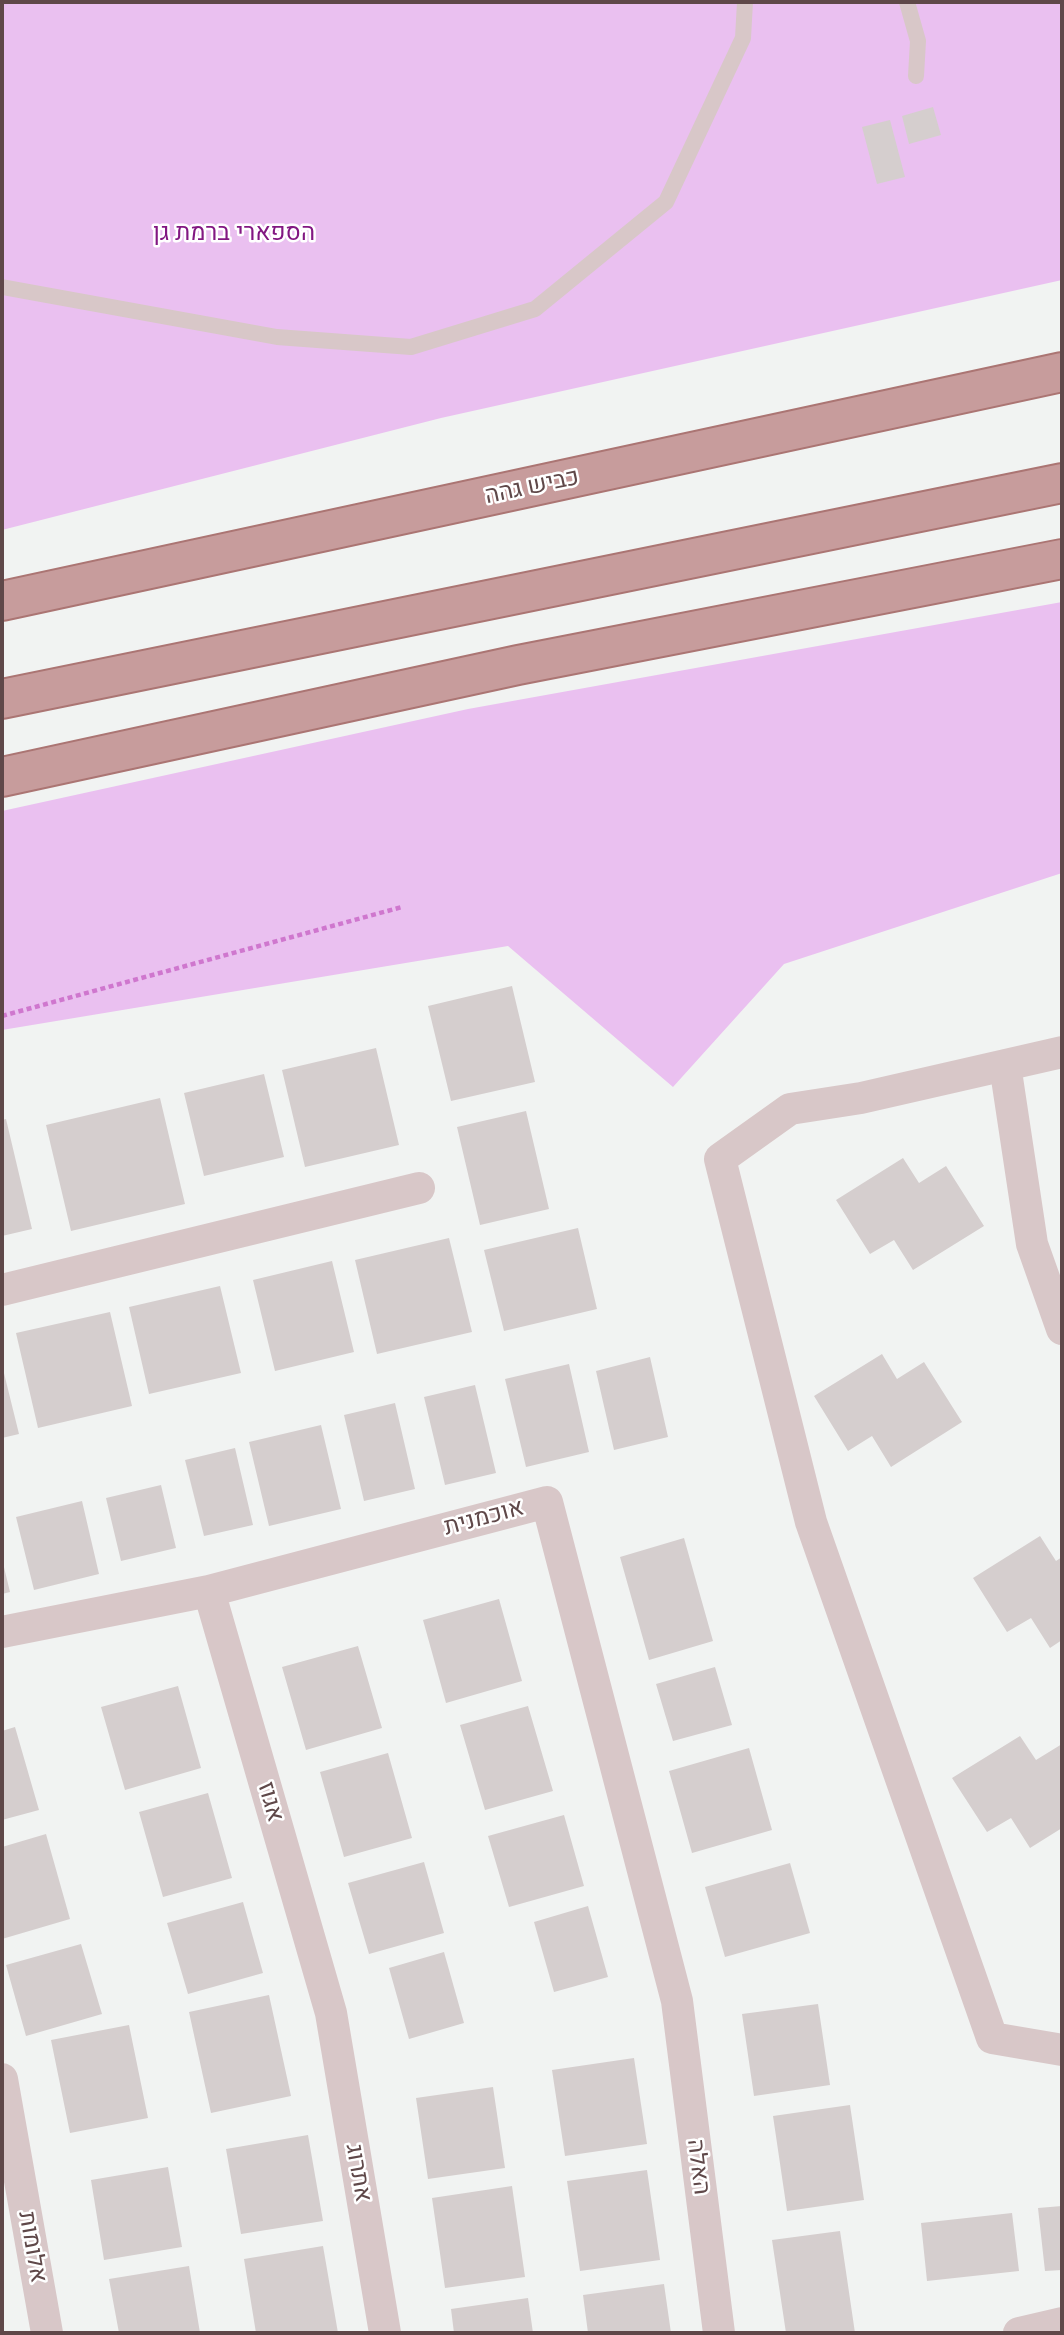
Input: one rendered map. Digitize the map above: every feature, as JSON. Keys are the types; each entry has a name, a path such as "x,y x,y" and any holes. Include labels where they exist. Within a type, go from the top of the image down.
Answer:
{"highway":[{"name":"כביש גהה","path":"2,601 1062,372"},
{"path":"2,699 1062,482"},
{"path":"2,777 518,665 1062,559"}],"street":[{"path":"1062,1052 861,1098 790,1109 720,1159 811,1522 992,2038 1062,2050"},
{"path":"1005,1065 1032,1244 1062,1329"},
{"path":"2,1290 419,1188"},
{"name":"אוכמנית","path":"2,1632 209,1591 547,1502 677,2001"},
{"name":"אגוז","path":"209,1591 331,2013"},
{"name":"האלה","path":"677,2001 719,2333"},
{"name":"אתרוג","path":"331,2013 385,2333"},
{"name":"אלומות","path":"2,2079 47,2333"},
{"path":"1019,2333 1062,2323"}],"lane":[{"path":"2,287 277,337 411,347 535,309 666,202 744,38 745,2"},
{"path":"908,2 918,41 916,76"}],"path":[{"path":"2,1016 402,907"}],"green space":[{"name":"הספארי ברמת גן","path":"2,2 1062,2 1062,280 441,418 2,530"},
{"path":"1062,602 1062,873 784,964 673,1087 508,946 2,1030 2,811 468,709"}],"building":[{"path":"933,107 941,135 909,144 902,116"},
{"path":"890,120 905,177 877,184 862,127"},
{"path":"512,986 535,1082 451,1101 428,1006"},
{"path":"376,1048 399,1145 305,1167 282,1070"},
{"path":"264,1074 284,1157 204,1176 184,1093"},
{"path":"160,1098 185,1204 71,1231 46,1125"},
{"path":"526,1111 549,1209 480,1225 457,1127"},
{"path":"6,1119 32,1229 2,1236 2,1120"},
{"path":"903,1158 919,1183 946,1166 984,1226 913,1270 894,1240 870,1254 836,1200"},
{"path":"578,1228 597,1309 504,1331 484,1250"},
{"path":"449,1238 472,1332 377,1354 355,1260"},
{"path":"332,1261 354,1352 275,1371 253,1280"},
{"path":"220,1286 241,1373 149,1394 129,1307"},
{"path":"110,1312 132,1406 38,1428 16,1333"},
{"path":"882,1354 897,1379 924,1362 962,1422 891,1467 872,1436 848,1451 814,1396"},
{"path":"650,1357 668,1437 614,1450 596,1371"},
{"path":"569,1364 589,1452 526,1467 505,1379"},
{"path":"2,1365 19,1434 2,1438"},
{"path":"475,1385 496,1473 445,1485 424,1397"},
{"path":"395,1403 415,1489 364,1501 344,1415"},
{"path":"321,1425 341,1509 269,1526 249,1442"},
{"path":"235,1448 253,1525 204,1536 185,1460"},
{"path":"161,1485 176,1548 121,1561 106,1498"},
{"path":"82,1501 99,1574 34,1590 16,1517"},
{"path":"1040,1536 1056,1561 1062,1557 1062,1640 1050,1648 1031,1618 1007,1632 973,1578"},
{"path":"684,1538 713,1641 649,1660 620,1557"},
{"path":"2,1564 10,1592 2,1594"},
{"path":"499,1599 522,1681 446,1703 423,1620"},
{"path":"358,1646 382,1728 306,1750 282,1667"},
{"path":"715,1667 732,1725 673,1741 656,1684"},
{"path":"178,1686 201,1768 125,1790 101,1707"},
{"path":"528,1706 553,1791 485,1810 460,1725"},
{"path":"15,1727 39,1810 2,1820 2,1731"},
{"path":"1020,1736 1036,1760 1062,1744 1062,1828 1030,1848 1011,1818 987,1832 952,1778"},
{"path":"749,1748 772,1830 692,1853 669,1771"},
{"path":"388,1753 412,1838 344,1857 320,1772"},
{"path":"208,1793 232,1878 163,1897 139,1812"},
{"path":"564,1815 584,1886 509,1907 488,1836"},
{"path":"46,1834 70,1919 2,1939 2,1847"},
{"path":"424,1862 444,1933 369,1954 348,1883"},
{"path":"790,1863 810,1933 725,1957 705,1887"},
{"path":"243,1902 263,1973 188,1994 167,1923"},
{"path":"588,1906 608,1977 554,1992 534,1922"},
{"path":"81,1944 102,2014 26,2036 6,1965"},
{"path":"444,1952 464,2023 409,2039 389,1968"},
{"path":"269,1995 291,2096 211,2113 189,2012"},
{"path":"818,2004 830,2085 754,2096 742,2014"},
{"path":"129,2025 148,2118 70,2133 51,2040"},
{"path":"634,2058 647,2144 565,2156 552,2070"},
{"path":"493,2087 505,2168 428,2179 416,2098"},
{"path":"850,2105 864,2200 787,2211 773,2116"},
{"path":"308,2135 323,2221 241,2234 226,2149"},
{"path":"168,2167 182,2247 104,2260 91,2180"},
{"path":"647,2170 660,2260 580,2271 567,2181"},
{"path":"512,2186 525,2277 445,2288 432,2198"},
{"path":"1062,2206 1062,2270 1045,2271 1038,2208"},
{"path":"1012,2213 1019,2271 927,2281 921,2223"},
{"path":"840,2231 855,2333 786,2333 772,2240"},
{"path":"323,2246 338,2333 256,2333 244,2259"},
{"path":"189,2266 200,2333 119,2333 109,2279"},
{"path":"664,2284 671,2333 588,2333 583,2295"},
{"path":"528,2298 533,2333 454,2333 451,2309"}]}
